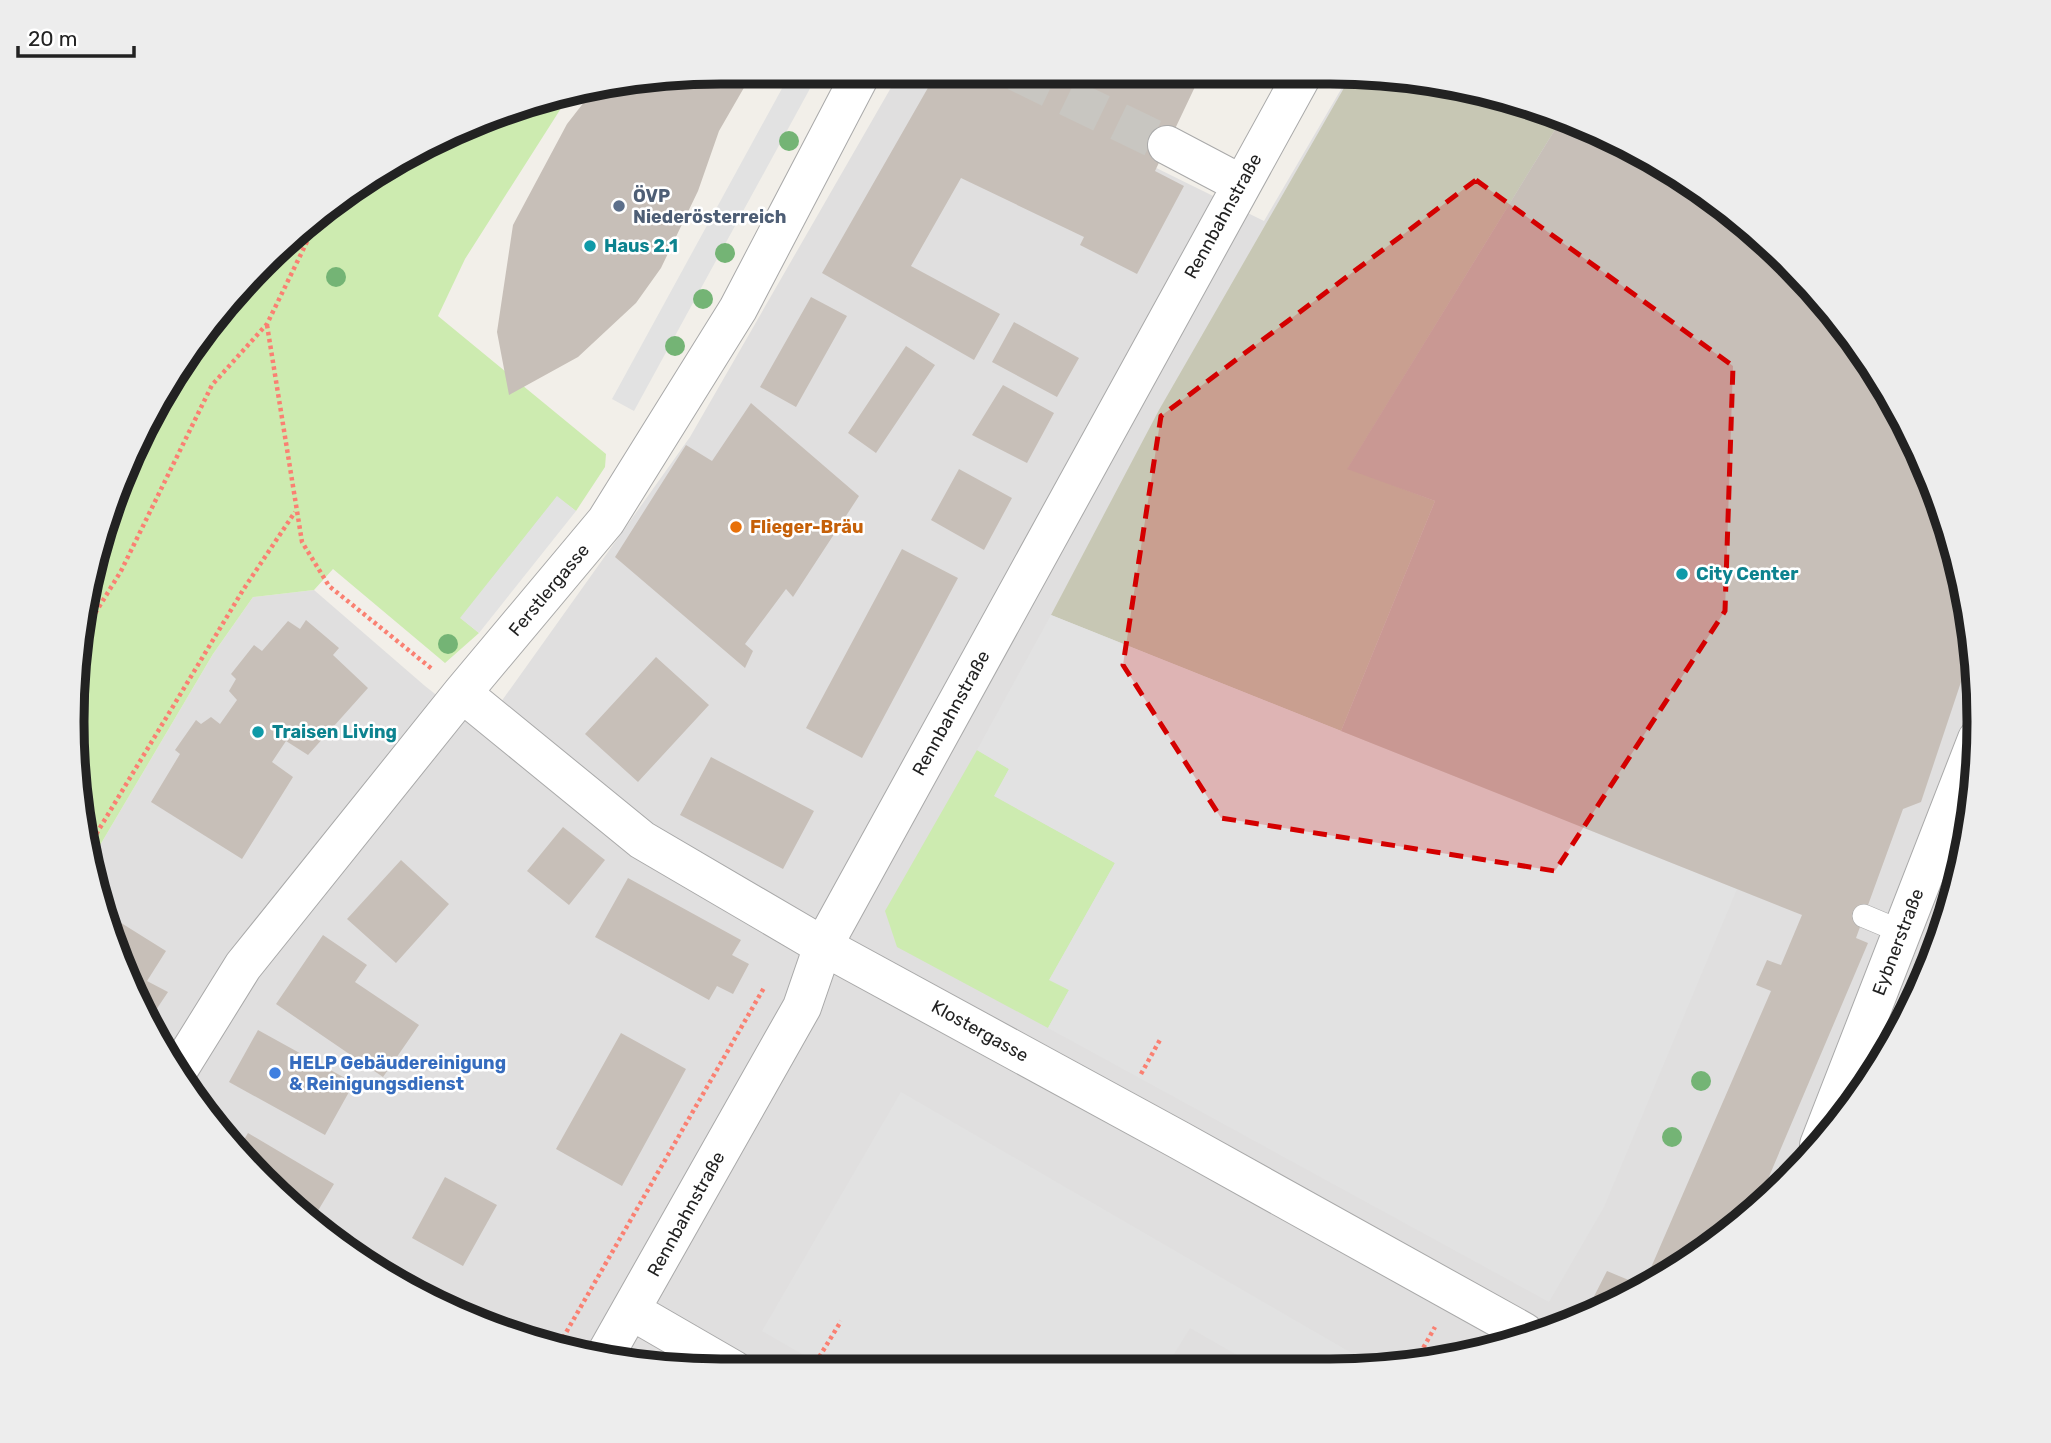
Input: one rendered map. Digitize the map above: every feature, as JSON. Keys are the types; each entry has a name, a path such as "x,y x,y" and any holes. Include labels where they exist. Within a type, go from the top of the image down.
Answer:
{"street":[{"name":"Ferstlergasse","path":"183,1063 243,966 462,693 606,521 738,309 856,84"},
{"name":"Rennbahnstraße","path":"609,1349 802,1007 810,938 1297,84"},
{"path":"1167,145 1241,184"},
{"name":"Klostergasse","path":"462,693 642,840 810,938 1519,1329"},
{"name":"Eybnerstraße","path":"1830,1116 1965,769"},
{"path":"632,1311 715,1359"}],"lane":[{"path":"1864,916 1902,932"}],"path":[{"path":"93,617 121,571 212,385 267,324 311,234"},
{"path":"267,324 302,542 329,586 462,693"},
{"path":"94,837 243,590 295,511"},
{"path":"563,1339 810,938"},
{"path":"818,1359 841,1321"}],"highlighted area":[{"path":"1476,180 1733,366 1725,611 1555,871 1221,818 1123,665 1161,416"}],"shaded area":[{"path":"784,84 812,84 634,411 612,399"},
{"path":"893,84 985,84 1264,221 1344,84 1413,89 1454,96 1534,118 1611,150 1679,188 1919,480 1933,517 1955,597 1962,638 1966,680 1966,763 1955,846 1945,886 1933,926 1901,1003 1860,1076 1809,1142 1750,1201 1718,1227 1684,1252 1611,1293 1534,1325 1454,1347 1413,1354 1330,1359 680,1358 597,1347 557,1337 517,1325 440,1293 367,1252 301,1201 242,1142 216,1110 191,1076 150,1003 118,926 97,850 213,654 253,597 314,590 425,686 481,730 690,437"},
{"path":"1346,84 1413,89 1454,96 1557,127 1348,468 1435,501 1341,731 1051,615 1159,410"},
{"path":"557,496 576,511 479,633 460,618"},
{"path":"1051,615 1737,889 1604,1207 1549,1302 1048,1028 1069,990 1049,980 1115,863 994,796 1009,769 977,750"},
{"path":"901,1092 1361,1358 1244,1359 1190,1328 1171,1359 811,1359 762,1331"}],"green space":[{"path":"563,104 465,259 438,316 606,454 605,467 576,511 557,497 461,618 479,633 445,663 333,569 314,590 253,597 213,654 97,850 89,805 84,722 89,638 96,597 118,517 133,478 169,403 191,367 242,301 271,271 301,242 367,191 403,169 478,133"},
{"path":"977,750 1009,769 995,796 1115,863 1050,979 1069,990 1048,1028 897,947 885,911"}],"building":[{"name":"Haus 2.1","path":"746,84 719,131 698,191 661,268 636,303 578,357 509,395 497,332 513,225 567,124 587,99 597,96 680,85"},
{"path":"930,84 1196,84 1155,171 1184,186 1137,274 1080,245 1084,237 961,178 911,266 1000,314 974,360 822,273"},
{"name":"City Center","path":"1557,127 1611,150 1684,191 1750,242 1809,301 1860,367 1882,403 1918,478 1933,517 1955,597 1965,670 1921,802 1903,809 1856,938 1868,943 1765,1187 1718,1227 1648,1274 1771,991 1756,985 1767,960 1781,965 1802,915 1341,731 1435,501 1347,469"},
{"path":"811,297 847,316 796,407 760,387"},
{"path":"1014,322 1079,358 1057,397 992,362"},
{"path":"906,346 935,365 876,453 848,433"},
{"path":"1003,385 1054,413 1027,463 972,435"},
{"name":"Flieger-Bräu","path":"751,403 859,496 793,597 786,589 745,644 753,651 745,668 615,557 686,445 712,461"},
{"path":"959,469 1012,498 984,550 931,520"},
{"path":"902,549 958,578 862,758 806,728"},
{"name":"Traisen Living","path":"306,620 339,648 333,655 368,688 308,755 286,741 272,762 293,777 242,859 151,802 180,754 175,750 196,720 201,724 211,717 220,724 237,700 229,691 236,679 231,674 254,645 262,651 288,621 300,629"},
{"path":"656,657 709,705 638,782 585,734"},
{"path":"711,757 814,811 783,869 680,815"},
{"path":"563,827 605,860 569,905 527,871"},
{"path":"401,860 449,904 396,963 347,919"},
{"path":"628,878 741,940 732,955 749,964 733,994 717,986 709,1000 595,937"},
{"path":"116,920 166,951 147,981 168,992 155,1012"},
{"path":"323,935 367,965 355,982 419,1025 383,1077 276,1004"},
{"path":"258,1030 354,1083 325,1135 229,1082"},
{"path":"621,1033 686,1069 622,1186 556,1149"},
{"path":"248,1133 334,1184 316,1213 301,1201 242,1142"},
{"path":"445,1177 497,1205 463,1266 412,1238"},
{"path":"320,1216 351,1235 349,1239"},
{"name":"City Center","path":"1607,1271 1633,1282 1591,1302"},
{"path":"492,1315 517,1321 516,1325"}],"tunnel":[{"path":"1041,84 1167,145"}],"place":[{"name":"ÖVP Niederösterreich","path":"619,206"},
{"name":"Haus 2.1","path":"590,246"},
{"name":"Flieger-Bräu","path":"736,527"},
{"name":"City Center","path":"1682,574"},
{"name":"Traisen Living","path":"258,732"},
{"name":"HELP Gebäudereinigung & Reinigungsdienst","path":"275,1073"}]}
